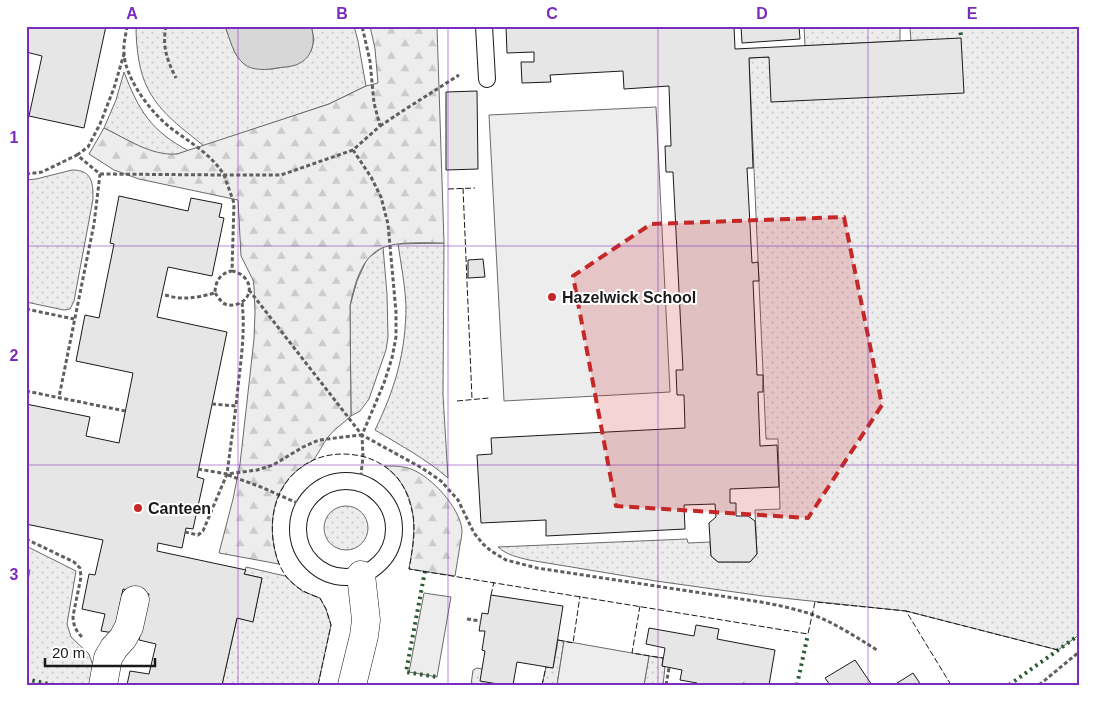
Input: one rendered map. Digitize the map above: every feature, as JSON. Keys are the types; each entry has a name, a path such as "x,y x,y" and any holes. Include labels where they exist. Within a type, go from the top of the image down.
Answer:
{"street":[{"path":"352,685 366,620 361,575"},
{"path":"102,685 108,658 130,627 136,600"}],"lane":[{"path":"484,26 487,73"},
{"path":"338,482 360,483 374,490 385,500 391,514 394,529 388,553 378,565 361,575 346,577 330,574 317,567 306,556 300,542 298,531 300,516 304,506 313,494 325,486 338,482"}],"path":[{"path":"26,174 42,172 77,155 88,147 100,124 114,88 124,53 127,26"},
{"path":"166,26 164,46 169,65 176,78"},
{"path":"362,26 370,61 374,102 380,126"},
{"path":"124,53 126,65 133,82 139,94 154,114 207,155 224,175 234,203 232,272"},
{"path":"77,155 100,174 281,175 353,150 380,126 453,78 473,69 487,73"},
{"path":"353,150 371,177 381,197 388,224 396,312 396,337 392,358 384,383 362,435 363,457 360,483"},
{"path":"59,397 94,224 100,174"},
{"path":"228,272 238,272 244,276 249,290 248,295 242,302 234,305 226,304 220,300 215,287 220,277 228,272"},
{"path":"249,290 362,435 422,468 441,481 458,500 478,540 491,552 506,560 537,568 761,602 793,609 813,615 832,624 877,650"},
{"path":"162,294 179,299 216,293"},
{"path":"185,532 198,535 204,529 227,474 243,331 242,302"},
{"path":"26,309 74,319"},
{"path":"26,391 125,411"},
{"path":"212,404 236,406"},
{"path":"227,474 257,470 273,465 319,440 362,435"},
{"path":"198,469 227,474 304,506"},
{"path":"26,539 74,562 80,568 81,577 73,616 75,628 78,634 94,650 108,658"},
{"path":"467,619 481,621"},
{"path":"1039,685 1079,652"},
{"path":"666,685 669,668"}],"highlighted area":[{"path":"844,217 882,405 808,518 616,506 573,276 651,224"}],"green space":[{"path":"136,26 225,26 235,53 253,68 272,69 295,65 311,51 314,40 311,26 354,26 366,86 329,104 204,146 162,110 154,100 143,76 139,61"},
{"path":"370,26 437,26 444,243 412,243 388,246 375,252 364,265 350,306 351,416 330,434 313,460 294,473 280,493 275,504 272,529 275,553 279,564 219,553 240,464 254,339 254,286 241,256 238,200 139,179 114,170 89,154 104,128 149,150 177,154 329,104 366,86 378,83 375,49"},
{"path":"804,26 1079,26 1079,635 1058,650 906,611 763,596 656,581 529,560 516,557 498,547 687,539 688,543 710,542 711,556 718,562 750,562 757,554 755,510 780,509 778,439 766,439 749,58 911,41 910,28 900,28 900,41 805,46"},
{"path":"124,72 135,98 148,119 165,136 189,151 171,155 158,154 142,148 104,128 116,100"},
{"path":"72,170 84,172 90,178 93,187 93,199 74,301 70,309 64,310 26,302 26,180"},
{"path":"444,243 443,395 448,478 422,458 375,430 394,385 404,339 406,305 398,244"},
{"path":"383,247 387,294 388,337 386,350 369,399 360,411 351,416 350,306 357,281 367,259"},
{"path":"385,466 405,467 419,473 436,486 451,503 460,521 462,530 455,576 409,569 414,525 411,503 399,480"},
{"path":"350,506 362,512 367,519 367,537 362,544 355,549 342,550 334,547 327,540 324,524 327,516 334,509"},
{"path":"26,546 76,571 67,624 71,637 89,654 94,668 92,685 26,685 26,591 30,570 26,569"},
{"path":"246,567 285,576 302,591 320,598 331,625 318,685 222,685 237,618 253,621 262,578 244,574"},
{"path":"558,640 564,641 557,685 542,685 546,667 553,668"},
{"path":"649,656 663,658 662,666 665,667 663,685 644,685"},
{"path":"477,668 482,669 504,685 471,685 473,670"}],"shaded area":[{"path":"225,26 311,26 312,49 302,62 296,65 269,69 251,68 244,64 237,56"},
{"path":"656,107 670,392 504,401 489,115"},
{"path":"424,593 451,597 437,677 409,672"},
{"path":"564,641 649,656 644,685 557,685"}],"building":[{"path":"26,26 106,26 84,128 29,116 42,56 26,52"},
{"path":"506,26 734,26 735,49 961,38 964,93 771,102 769,57 749,58 753,168 747,168 752,263 758,262 759,281 753,281 757,375 763,375 763,392 758,392 760,446 777,445 779,487 730,489 730,503 736,503 736,516 748,516 755,521 757,554 750,562 718,562 711,556 709,523 716,517 715,504 684,505 685,529 546,536 546,520 481,523 477,455 492,454 491,438 685,428 684,395 677,395 676,370 683,370 673,172 666,172 665,146 671,146 669,86 624,89 623,71 550,75 551,82 522,83 521,62 534,62 534,52 507,53"},
{"path":"741,26 799,26 800,39 742,43"},
{"path":"477,91 478,169 446,170 446,92"},
{"path":"119,196 188,211 191,198 222,204 219,217 224,218 212,276 168,267 157,317 227,332 197,477 204,479 193,529 186,528 182,548 158,543 157,551 246,570 244,574 262,578 253,622 237,618 222,685 127,685 130,671 149,674 156,644 139,640 149,594 123,589 114,633 101,631 105,614 82,609 89,574 95,575 103,540 26,524 26,404 90,417 86,436 119,443 133,373 76,361 85,315 99,318 114,244 110,243"},
{"path":"483,259 485,277 468,278 468,260"},
{"path":"491,595 563,606 553,668 517,662 513,685 480,681 485,651 482,650 485,631 479,631 482,613 488,614"},
{"path":"696,625 719,629 717,639 775,650 769,685 743,683 743,685 696,685 697,683 680,680 682,670 662,666 665,648 646,644 649,628 694,636"},
{"path":"855,660 872,685 830,685 825,678"},
{"path":"913,673 921,685 894,685"}],"hedge":[{"path":"960,26 961,38"},
{"path":"425,571 406,672 437,677"},
{"path":"797,685 808,634"},
{"path":"1009,685 1079,635"},
{"path":"26,679 53,685"}],"fence":[{"path":"463,188 472,399"},
{"path":"448,189 475,188"},
{"path":"457,401 489,398"},
{"path":"318,685 331,625 320,598 296,586 281,568 275,551 272,529 274,509 281,491 292,476 306,464 323,457 343,454 365,457 377,462 389,469 402,484 409,499 414,522 409,569 808,634 815,602 906,611"},
{"path":"491,595 494,582"},
{"path":"558,640 573,643 580,596"},
{"path":"640,606 632,653 663,658"},
{"path":"951,685 906,611 1058,650"},
{"path":"542,685 546,667"}],"place":[{"name":"Hazelwick School","path":"552,297"},
{"name":"Canteen","path":"138,508"}]}
